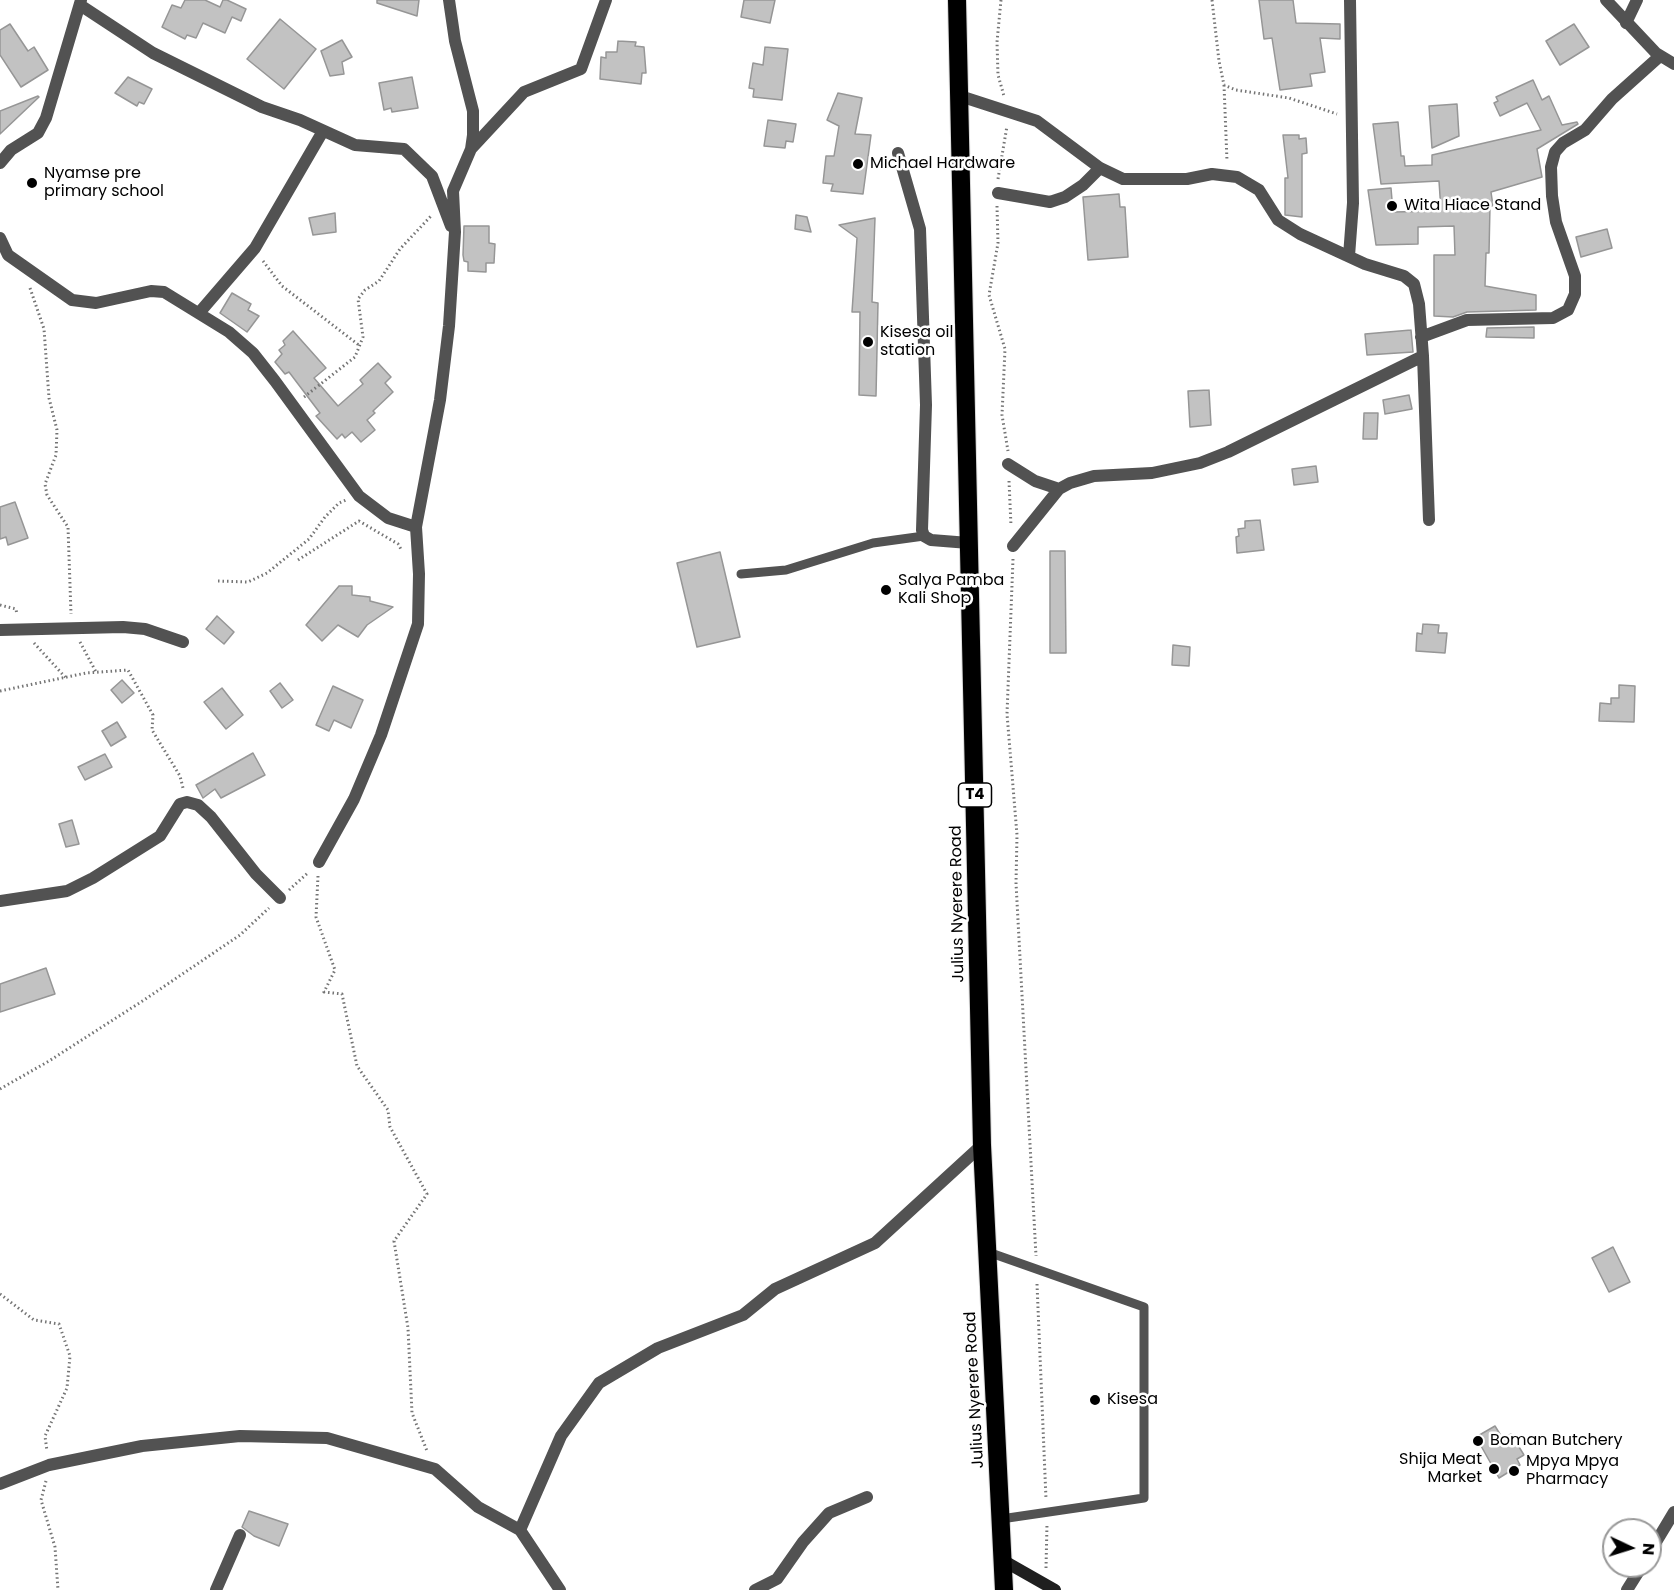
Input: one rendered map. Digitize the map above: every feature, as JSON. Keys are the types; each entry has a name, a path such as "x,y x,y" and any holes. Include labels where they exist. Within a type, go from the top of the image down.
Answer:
{"highway":[{"name":"Julius Nyerere Road","path":"957,0 982,1145 1004,1590"}],"street":[{"path":"449,0 455,41 473,111 471,149"},
{"path":"319,862 354,799 381,735 418,624 419,574 416,527 440,400 449,326 455,232 453,191 471,149 524,92 581,69 606,0"},
{"path":"1349,256 1353,203 1350,0"},
{"path":"1606,0 1660,56 1674,64"},
{"path":"1626,23 1637,0"},
{"path":"0,163 11,150 38,133 46,118 80,3 153,53 262,107 355,145 405,149 432,176 455,232"},
{"path":"1421,337 1467,320 1553,318 1568,310 1575,294 1575,276 1556,222 1551,167 1555,152 1563,143 1585,130 1611,99 1660,56"},
{"path":"960,96 1037,121 1100,168 1123,179 1142,181 1229,175 1259,190 1278,220 1300,234 1349,256 1404,276 1414,284 1419,304 1423,356 1429,520"},
{"path":"199,313 255,248 323,131"},
{"path":"898,153 920,229 926,405 924,536 935,541 969,543"},
{"path":"998,193 1050,202 1065,197 1083,185 1100,168"},
{"path":"0,238 8,255 72,300 96,303 151,291 164,292 229,332 253,353 359,495 388,518 416,527"},
{"path":"1012,546 1059,489 1094,476 1152,473 1200,463 1228,452 1423,356"},
{"path":"1008,464 1035,481 1059,489"},
{"path":"0,630 71,627 145,629 183,642"},
{"path":"0,901 67,891 93,878 160,836 180,804 187,802 198,805 211,817 256,874 280,898"},
{"path":"520,1530 561,1436 599,1383 658,1348 743,1315 775,1289 875,1243 982,1145"},
{"path":"0,1484 50,1466 142,1446 249,1436 327,1438 435,1469 478,1506 520,1530 560,1590"},
{"path":"755,1590 777,1579 803,1542 829,1514 867,1497"},
{"path":"1662,1532 1674,1512"},
{"path":"216,1590 240,1535"},
{"path":"1004,1561 1050,1587"}],"lane":[{"path":"741,574 786,570 873,543 924,536"},
{"path":"987,1252 1036,1267 1144,1307 1144,1498 1001,1519"}],"path":[{"path":"1001,0 997,42 998,75 1008,110 998,193 998,243 990,295 1005,349 1002,415 1009,454 1012,546 1007,714 1017,835 1016,883 1050,1587"},
{"path":"1212,0 1224,85 1224,125 1229,175"},
{"path":"1224,85 1236,90 1289,99 1353,119"},
{"path":"292,406 355,357 363,330 358,299 365,290 379,280 400,249 442,204"},
{"path":"255,248 282,286 360,346"},
{"path":"22,267 44,329 49,398 57,430 56,455 45,484 47,495 68,527 71,627 96,672"},
{"path":"218,581 248,582 267,573 309,539 339,503 359,495"},
{"path":"298,560 359,521 398,544 419,574"},
{"path":"0,691 96,672 128,670 153,716 153,730 180,776 187,802"},
{"path":"0,1089 58,1055 231,942 319,862"},
{"path":"319,862 316,917 335,970 324,992 342,994 357,1066 388,1110 390,1127 427,1194 394,1241 408,1328 411,1413 435,1469"},
{"path":"0,1294 34,1320 59,1324 70,1356 67,1388 45,1436 50,1466 40,1500 55,1547 58,1590"}],"building":[{"path":"185,0 205,0 220,7 223,0 227,0 246,9 241,21 232,17 225,33 203,23 196,38 187,35 185,39 162,27 172,5 181,8"},
{"path":"377,0 419,0 417,16 377,3"},
{"path":"744,0 775,0 770,23 741,17"},
{"path":"1259,0 1293,0 1296,23 1340,24 1340,39 1320,38 1325,72 1310,74 1312,86 1280,90 1272,38 1264,39"},
{"path":"280,19 316,49 284,89 247,59"},
{"path":"10,24 28,51 34,47 48,70 21,87 0,55 0,30"},
{"path":"1574,24 1589,47 1560,65 1546,41"},
{"path":"342,40 352,57 342,62 344,74 330,76 321,51"},
{"path":"618,41 636,42 635,46 644,47 646,73 642,73 641,84 600,79 601,57 606,58 606,52 617,52"},
{"path":"765,47 788,49 782,100 753,97 754,89 749,88 753,63 763,65"},
{"path":"128,77 152,89 144,104 139,102 137,106 115,93"},
{"path":"412,77 418,108 392,112 391,108 384,110 379,83"},
{"path":"1533,80 1542,100 1549,96 1562,125 1577,122 1578,124 1537,149 1542,177 1491,192 1493,206 1490,206 1489,253 1486,253 1485,286 1536,295 1536,310 1467,312 1453,317 1434,316 1434,255 1455,255 1454,226 1418,227 1418,244 1376,245 1368,190 1391,188 1393,212 1441,211 1439,181 1381,184 1373,124 1398,122 1401,156 1404,156 1405,166 1432,165 1432,155 1541,130 1527,103 1500,116 1494,103 1498,101 1496,97"},
{"path":"838,93 862,98 855,134 871,135 863,194 831,191 833,184 823,183 826,156 834,156 839,126 827,120"},
{"path":"39,97 0,134 0,111"},
{"path":"1457,104 1459,136 1432,148 1429,106"},
{"path":"768,120 796,124 793,142 786,141 785,148 764,146"},
{"path":"1283,135 1299,135 1299,139 1306,138 1307,153 1302,154 1302,217 1285,215 1285,178 1288,178"},
{"path":"1119,194 1120,207 1125,207 1128,257 1088,260 1083,197"},
{"path":"335,213 336,232 313,235 309,218"},
{"path":"796,215 807,217 811,232 795,229"},
{"path":"875,218 872,302 878,303 876,396 859,395 860,312 852,312 857,238 839,225"},
{"path":"464,226 489,226 489,243 495,244 494,263 486,263 486,272 468,271 468,262 464,261 463,255"},
{"path":"1607,229 1612,248 1581,257 1576,237"},
{"path":"232,293 251,304 248,310 259,316 247,332 220,313"},
{"path":"1534,327 1534,338 1486,337 1487,328"},
{"path":"1411,330 1413,352 1367,355 1365,334"},
{"path":"293,331 326,368 314,378 338,406 363,384 360,380 378,363 391,377 385,383 393,392 367,420 375,430 361,442 352,432 345,438 342,434 337,439 316,416 320,413 289,372 285,374 275,362 282,354 279,350 285,345 283,341"},
{"path":"1209,390 1211,425 1190,427 1188,391"},
{"path":"1409,395 1412,409 1385,414 1383,400"},
{"path":"1364,413 1378,413 1377,439 1363,439"},
{"path":"1316,466 1318,482 1294,485 1292,469"},
{"path":"15,502 28,538 8,545 6,537 0,539 0,507"},
{"path":"1260,520 1264,550 1237,553 1238,529 1245,528 1245,521"},
{"path":"1050,551 1065,551 1066,653 1050,653"},
{"path":"720,552 740,637 697,647 677,563"},
{"path":"339,586 352,586 352,595 370,597 370,601 393,607 367,625 358,637 338,625 322,641 306,625"},
{"path":"217,616 234,632 224,644 206,629"},
{"path":"1423,624 1439,625 1438,633 1447,633 1445,653 1416,651 1417,633 1422,634"},
{"path":"1173,645 1190,647 1189,666 1172,665"},
{"path":"122,680 134,693 122,703 111,690"},
{"path":"280,683 293,700 282,708 270,691"},
{"path":"1619,685 1635,686 1634,722 1599,721 1600,703 1611,704 1611,698 1619,698"},
{"path":"333,686 363,700 351,728 334,720 329,731 316,725"},
{"path":"222,688 243,715 226,729 204,702"},
{"path":"117,722 126,737 111,746 102,731"},
{"path":"253,753 265,775 221,798 215,789 203,798 196,785"},
{"path":"105,754 112,767 85,780 78,767"},
{"path":"72,820 79,844 66,847 59,824"},
{"path":"46,968 55,994 0,1012 0,984"},
{"path":"1613,1247 1630,1282 1609,1292 1592,1258"},
{"path":"1495,1426 1503,1439 1511,1434 1524,1455 1517,1459 1520,1465 1499,1478 1476,1437"},
{"path":"249,1511 288,1524 279,1546 254,1536 242,1527"}],"place":[{"name":"Michael Hardware","path":"858,164"},
{"name":"Nyamse pre primary school","path":"32,183"},
{"name":"Wita Hiace Stand","path":"1392,206"},
{"name":"Kisesa oil station","path":"868,342"},
{"name":"Salya Pamba Kali Shop","path":"886,590"},
{"name":"Kisesa","path":"1095,1400"},
{"name":"Boman Butchery","path":"1478,1441"},
{"name":"Shija Meat Market","path":"1494,1469"},
{"name":"Mpya Mpya Pharmacy","path":"1514,1471"}]}
